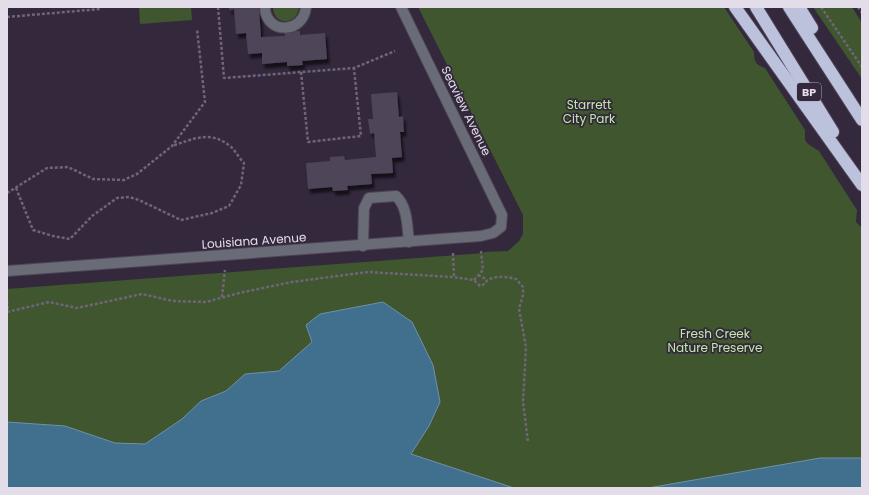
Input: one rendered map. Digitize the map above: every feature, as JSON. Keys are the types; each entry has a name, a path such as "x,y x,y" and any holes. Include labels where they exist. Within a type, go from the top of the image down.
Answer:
{"highway":[{"path":"735,7 862,185"},
{"name":"BP","path":"756,7 862,178"},
{"name":"BP","path":"789,7 862,120"},
{"path":"799,7 862,111"}],"street":[{"path":"265,7 267,18 272,23 284,28 297,25 302,20 306,7"},
{"name":"Seaview Avenue","path":"401,7 501,212 501,227"},
{"path":"363,246 364,208 369,198 396,196 400,200 405,211 408,242"},
{"name":"Louisiana Avenue","path":"7,271 363,246 481,236 493,233 501,227"}],"path":[{"path":"7,17 100,9 100,7"},
{"path":"218,7 224,78 354,68 395,51"},
{"path":"821,7 862,67"},
{"path":"858,7 862,13"},
{"path":"7,194 47,168 68,167 93,179 124,180 137,174 172,146 204,102 198,29"},
{"path":"301,72 308,142 361,136 354,68"},
{"path":"16,188 33,230 70,239 92,216 116,198 129,197 139,200 181,220 212,213 229,206 241,185 244,163 231,146 216,138 204,136 172,146"},
{"path":"474,280 483,270 481,251"},
{"path":"453,253 454,277"},
{"path":"222,297 224,270"},
{"path":"7,301 8,312 49,302 77,308 142,294 172,301 206,302 238,292 292,282 368,272 454,277 474,280 480,286 484,285 491,279 506,277 516,279 523,288 520,309 526,347 522,402 528,442"},
{"path":"478,275 487,281"}],"green space":[{"path":"139,7 191,7 192,20 140,24"},
{"path":"273,7 299,7 294,18 285,21 277,18"},
{"name":"Fresh Creek Nature Preserve","path":"418,7 724,7 754,52 756,63 765,68 805,130 805,140 808,144 819,151 857,210 856,222 862,228 862,471 748,488 488,488 162,458 7,433 7,289 508,251 519,241 523,234 523,215"},
{"path":"813,7 852,7 862,23 862,79"}],"water":[{"path":"383,302 412,322 433,365 440,402 429,426 411,454 514,488 7,488 7,422 65,426 115,443 145,444 182,419 201,401 226,391 245,374 279,371 312,342 306,325 320,314"},
{"path":"820,458 862,458 862,488 648,488"}],"building":[{"path":"229,7 259,7 261,37 285,36 285,32 300,31 300,35 325,33 327,59 302,61 303,65 287,66 287,62 262,64 262,53 248,54 246,33 236,34 234,9 229,10"},
{"path":"397,92 399,117 403,116 404,132 400,132 402,157 392,158 393,173 371,174 372,184 347,186 348,190 333,191 332,187 308,189 306,163 330,161 330,157 344,156 345,160 376,157 374,133 370,134 368,119 373,119 371,94"}],"park label":[{"name":"Starrett City Park","path":"589,112"}]}
